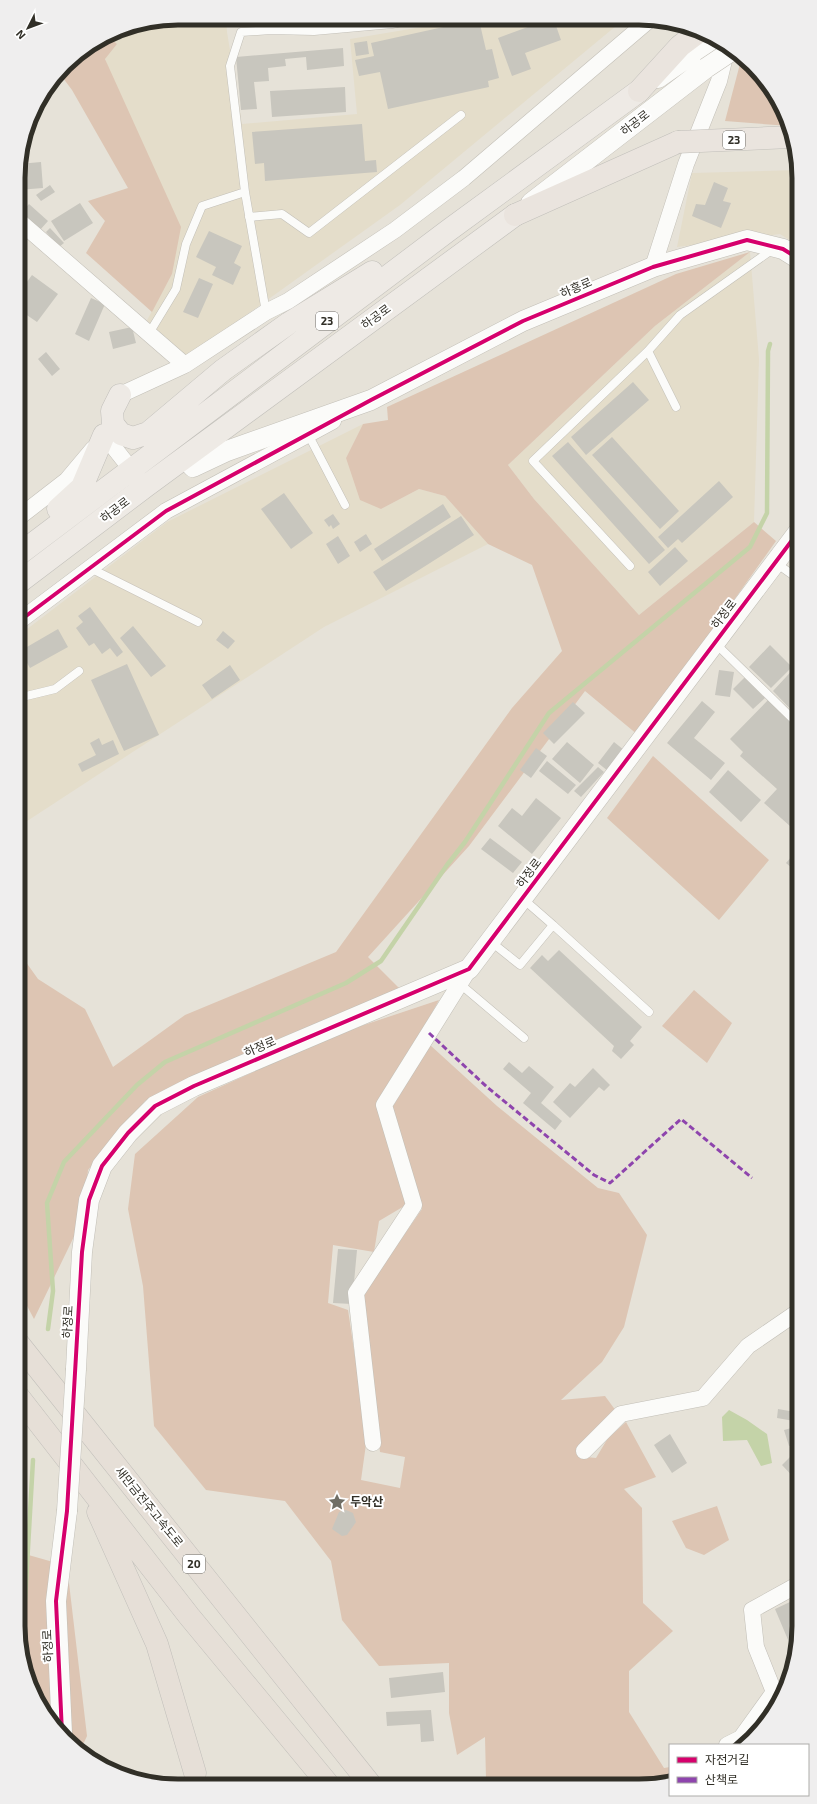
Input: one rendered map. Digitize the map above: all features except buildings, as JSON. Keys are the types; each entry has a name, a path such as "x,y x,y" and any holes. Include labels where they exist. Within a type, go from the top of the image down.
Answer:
{"highway":[{"name":"23","path":"639,91 680,46 702,39"},
{"name":"23","path":"515,215 678,142 786,137"},
{"name":"새만금전주고속도로","path":"25,1352 366,1779"},
{"path":"25,1405 189,1616 324,1779"},
{"path":"81,1475 157,1644 195,1773"}],"main road":[{"name":"하공로","path":"25,551 497,194 639,91"},
{"path":"120,395 112,412 113,424 121,434 134,438 148,433 223,370 289,323 497,194"},
{"name":"하공로","path":"25,578 146,486 515,215"},
{"path":"25,540 82,487 104,435"}],"street":[{"path":"146,486 131,470 104,435 104,413 120,395 186,366 266,312 288,301 395,230 464,178 643,25"},
{"path":"653,267 686,164 719,81 726,53"},
{"name":"하공로","path":"515,215 706,68 728,54"},
{"path":"25,226 148,335 186,366"},
{"name":"하흥로","path":"185,458 193,467 227,451 371,400 523,321 653,267 747,240 789,249"},
{"path":"25,617 166,511 371,400"},
{"path":"25,513 67,480 104,435"},
{"name":"하정로","path":"62,1725 56,1601 66,1511 82,1252 88,1200 102,1166 128,1133 155,1106 194,1086 465,977 522,898 792,540"},
{"path":"373,1443 356,1294 414,1205 384,1105 465,977"},
{"path":"584,1451 622,1414 703,1398 748,1346 792,1316"},
{"path":"729,1744 741,1738 774,1692 756,1647 752,1610 792,1588"}],"lane":[{"path":"271,25 271,30"},
{"path":"266,312 245,192 230,66 241,32 271,30 314,31 381,25"},
{"path":"249,217 282,214 309,233 461,115"},
{"path":"148,335 176,288 186,244 202,206 245,192"},
{"path":"630,566 533,461 648,351 680,315 789,249"},
{"path":"648,351 676,407"},
{"path":"308,434 345,506"},
{"path":"775,562 792,574"},
{"path":"90,568 198,622"},
{"path":"715,643 792,718"},
{"path":"25,696 55,689 79,671"},
{"path":"522,898 649,1012"},
{"path":"490,941 520,965 553,925"},
{"path":"465,977 524,1038"}],"shaded area":[{"path":"226,25 242,124 357,114 350,39 434,25 617,25 400,205 186,358 145,324 172,274 105,58 117,44 112,40 129,33 158,26"},
{"path":"112,40 117,44 105,59 181,227 172,274 152,312 86,253 105,221 88,201 128,188 63,77 77,63 93,51"},
{"path":"740,63 754,77 766,93 782,125 725,121"},
{"path":"792,170 792,242 780,234 677,247 692,173"},
{"path":"750,252 759,359 754,522 639,615 534,499 508,465 655,326"},
{"path":"750,252 655,326 508,465 534,499 639,615 754,522 776,541 638,735 585,691 469,846 368,957 399,988 145,1101 88,1170 83,1218 34,1319 25,1302 25,961 38,979 85,1009 113,1067 185,1015 336,952 512,708 562,651 532,565 488,544 445,496 419,489 381,509 360,500 346,458 363,424 388,420 387,407 676,274"},
{"path":"363,424 346,458 381,509 419,489 445,496 488,544 324,627 25,822 25,631 167,522"},
{"path":"653,756 769,860 719,920 607,818"},
{"path":"694,990 732,1023 707,1063 662,1026"},
{"path":"439,1000 380,1107 406,1205 379,1221 374,1252 333,1245 328,1303 348,1310 367,1437 361,1480 400,1488 405,1457 380,1452 362,1296 422,1209 392,1108 430,1045 497,1106 598,1188 619,1193 647,1235 624,1327 602,1362 561,1400 605,1396 616,1411 591,1434 577,1456 596,1458 608,1438 626,1422 656,1477 624,1489 642,1508 643,1603 673,1631 629,1671 629,1712 664,1768 669,1767 669,1776 649,1779 486,1779 485,1737 457,1755 449,1713 449,1663 379,1666 342,1620 331,1561 285,1501 206,1490 154,1426 143,1286 128,1209 135,1154 198,1097 337,1034"},
{"path":"729,1410 767,1434 772,1463 761,1466 747,1440 723,1441 722,1417"},
{"path":"717,1506 729,1540 704,1555 686,1548 672,1521"},
{"path":"25,1554 67,1566 87,1736 83,1745 63,1727 51,1711 33,1675 25,1636"}],"waterway":[{"path":"48,1329 53,1291 47,1203 64,1162 137,1085 165,1062 346,983 381,961 447,865 465,842 549,713 750,547 767,513 768,351 770,344"},
{"path":"25,1601 33,1460"}],"marked path":[{"path":"429,1033 487,1087 594,1175 610,1183 681,1119 752,1178"}],"cycle path":[{"path":"25,617 166,511 371,400 523,321 653,267 747,240 783,249 792,255"},
{"path":"62,1725 56,1601 67,1511 82,1252 89,1200 102,1166 128,1133 155,1106 194,1086 469,969 792,540"}],"place":[{"name":"두악산","path":"337,1502"}]}
